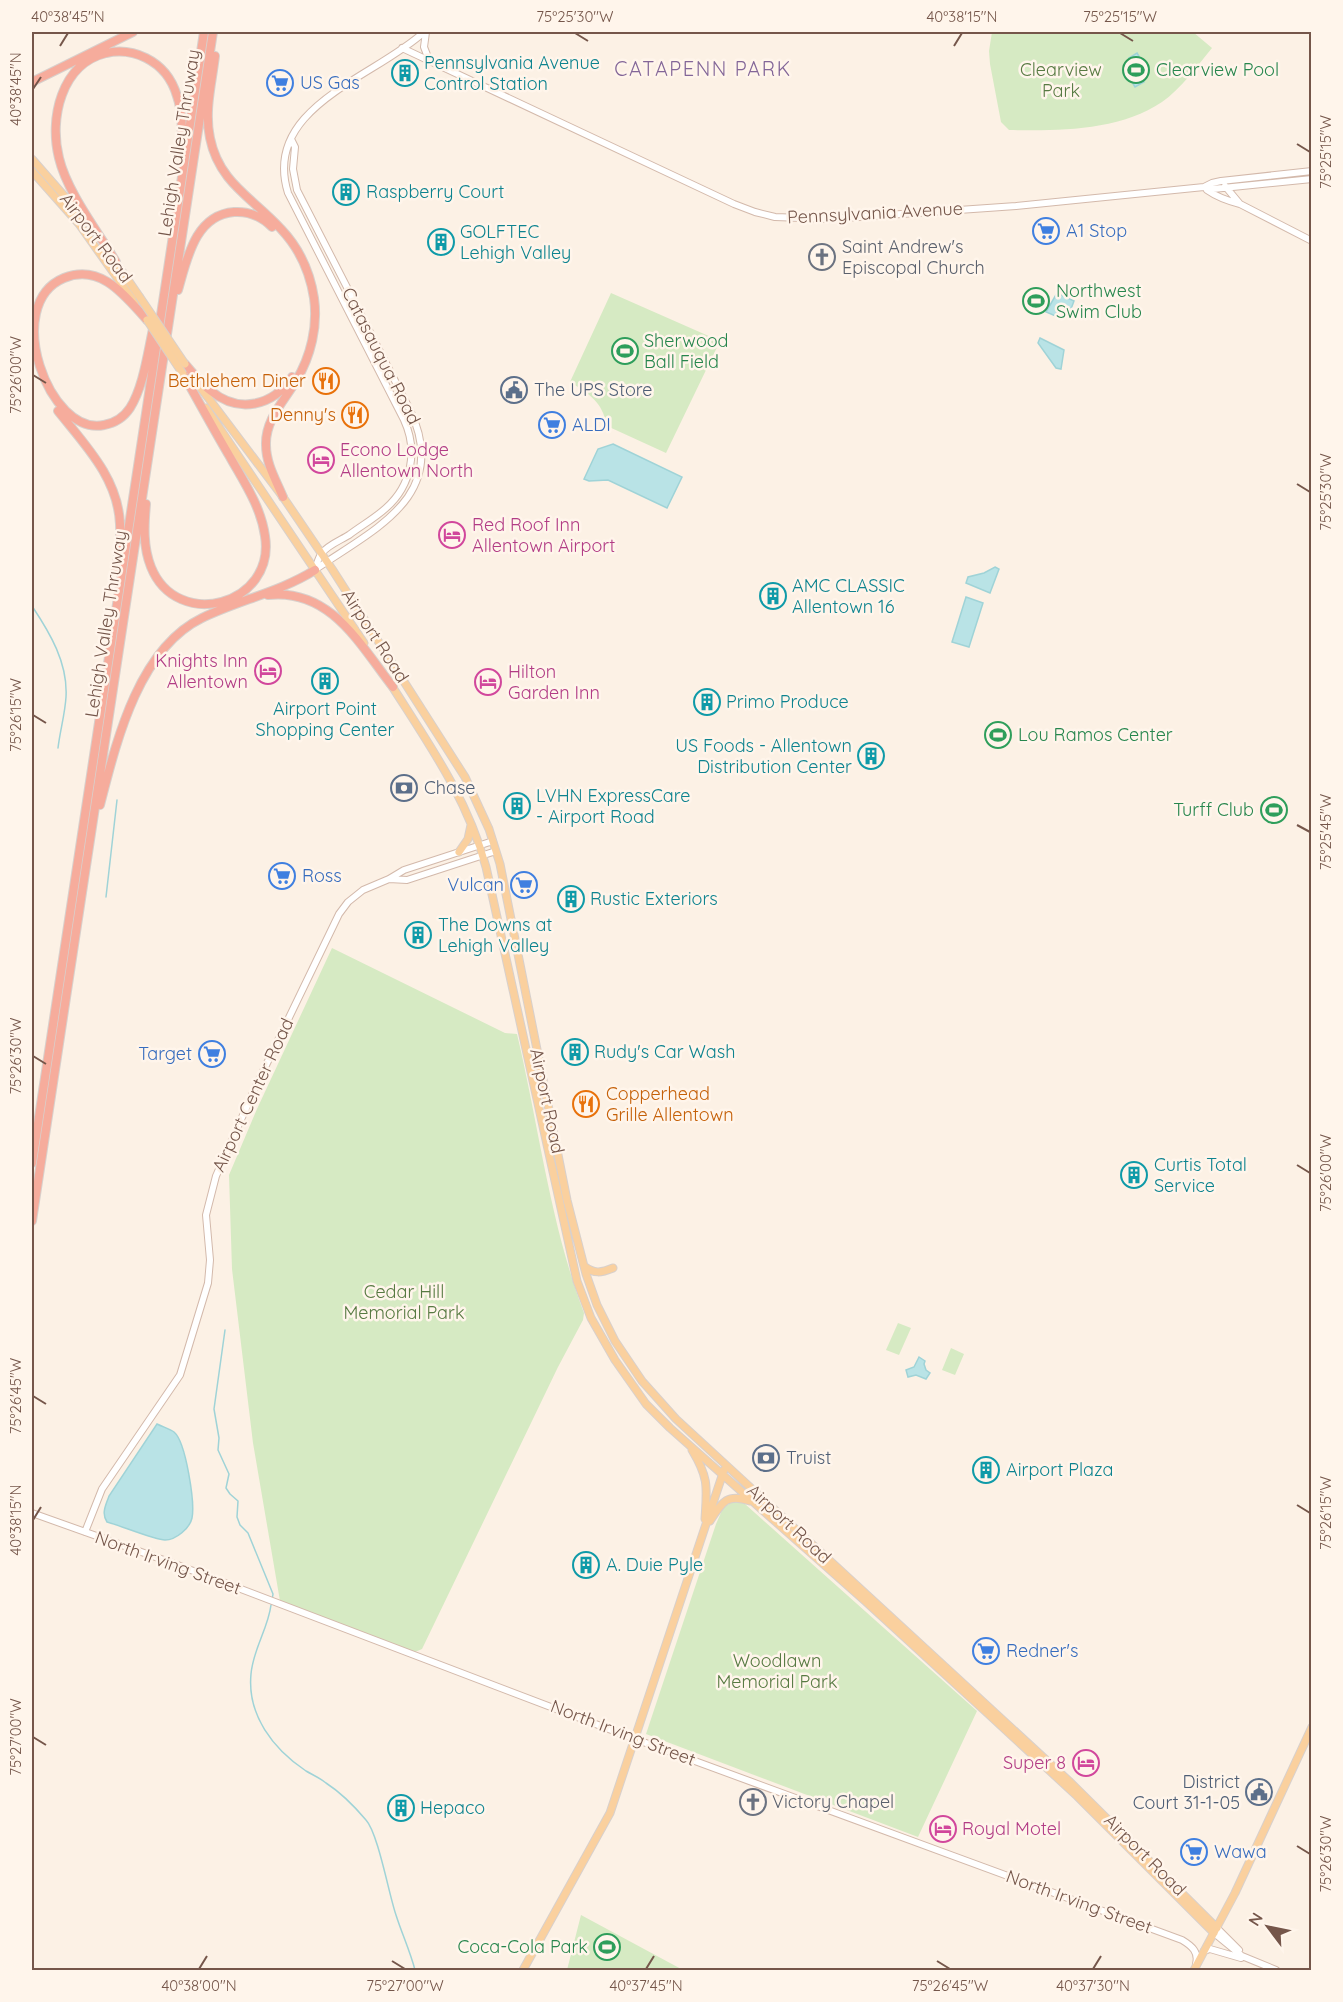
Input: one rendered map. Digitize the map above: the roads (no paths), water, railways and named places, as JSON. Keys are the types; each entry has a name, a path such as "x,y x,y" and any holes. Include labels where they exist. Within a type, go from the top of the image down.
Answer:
{"highway":[{"path":"32,81 133,32"},
{"name":"Lehigh Valley Thruway","path":"32,1163 204,32"},
{"name":"Lehigh Valley Thruway","path":"32,1221 213,32"},
{"path":"218,32 208,117 208,130 213,149 221,167 233,184 277,224 293,244 306,267 314,298 314,328 308,355 299,375 272,418 266,436 269,464 283,497"},
{"path":"116,262 71,188 57,151 55,129 60,102 68,82 83,64 103,54 128,52 148,59 167,75 177,95 181,117 180,193"},
{"path":"168,328 191,248 201,230 211,220 231,212 250,213 269,224 289,247 305,284 309,321 303,354 282,390 272,398 259,403 235,404 211,392 185,364"},
{"path":"147,320 109,282 87,274 73,275 58,281 48,289 39,302 35,313 34,328 40,366 57,400 78,422 94,427 107,425 122,417 132,404 139,388 167,272"},
{"path":"32,354 38,375 48,396 100,465 110,482 117,502 120,536 106,674"},
{"path":"150,445 144,536 147,555 155,575 172,594 191,602 216,604 236,596 251,584 261,568 266,550 264,530 249,490 183,374"},
{"path":"89,843 122,730 140,687 154,663 171,641 190,624 255,596 293,583 315,570"},
{"path":"255,596 279,594 295,596 327,609 345,626 393,687"}],"main road":[{"name":"Airport Road","path":"32,159 80,213 116,262 206,396 283,497 465,777 480,807 496,851 513,923 567,1200 584,1266 604,1322 632,1367 667,1410 1086,1798 1216,1930"},
{"name":"Airport Road","path":"32,171 79,224 137,308"},
{"name":"Airport Road","path":"147,320 393,687 453,784 472,822 483,856 577,1281 591,1318 630,1383 646,1404 688,1444 865,1601 1070,1790 1216,1930"},
{"path":"459,852 468,839 472,822"},
{"path":"584,1266 594,1272 604,1272 613,1268"},
{"path":"688,1444 705,1475 707,1492 704,1531"},
{"path":"523,1971 603,1829 616,1798 725,1465"},
{"path":"704,1531 720,1505 726,1500 736,1497 754,1502"},
{"path":"1194,1969 1216,1930 1311,1727"}],"street":[{"name":"Catasauqua Road","path":"321,553 378,515 393,501 409,472 412,446 410,432 288,193 284,175 287,143 303,120 321,102 425,32"},
{"path":"425,32 424,47 429,61"},
{"name":"Pennsylvania Avenue","path":"402,48 734,204 775,217 850,218 1016,206 1204,187 1213,189 1311,180"},
{"name":"Catasauqua Road","path":"291,139 295,147 293,174 300,198 410,410 418,430 420,444 420,468 416,482 401,508 384,523 315,570"},
{"name":"Pennsylvania Avenue","path":"1204,187 1221,181 1311,171"},
{"path":"1221,181 1240,204"},
{"path":"1204,187 1213,194 1240,204 1311,241"},
{"path":"315,570 321,553"},
{"name":"Airport Center Road","path":"86,1532 102,1490 180,1375 208,1283 210,1260 206,1215 220,1162 339,914 348,902 363,890 404,870 493,841"},
{"name":"Airport Center Road","path":"389,879 407,880 496,851"},
{"name":"North Irving Street","path":"32,1513 175,1564 635,1739 1182,1940 1194,1949 1198,1958 1194,1969"},
{"path":"1216,1930 1251,1961"},
{"path":"1204,1951 1210,1949 1276,1971"}],"water":[{"name":"Clearview Pool","path":"1137,53 1147,70 1140,74 1144,82 1135,87 1125,70 1133,65 1129,58"},
{"path":"1057,293 1074,301 1071,309 1063,306 1058,317 1046,312"},
{"path":"1040,338 1064,350 1061,369 1056,368 1038,343"},
{"path":"613,444 682,477 667,508 608,480 584,479 598,449"},
{"path":"995,567 999,569 990,593 966,583 968,577 984,573"},
{"path":"966,597 983,603 969,647 952,642"},
{"path":"919,1357 925,1361 926,1370 930,1373 926,1379 916,1375 908,1377 906,1370 914,1367"},
{"path":"157,1424 174,1432 178,1438 189,1473 193,1510 188,1526 178,1536 165,1540 107,1522 104,1515 109,1496"}],"waterway":[{"path":"32,606 51,638 64,672 65,710 58,748"},
{"path":"106,897 117,800"},
{"path":"225,1330 214,1409 219,1438 218,1450 229,1474 226,1488 238,1501 237,1517 240,1525 248,1533 273,1594 272,1600"},
{"path":"271,1605 252,1665 251,1689 258,1717 265,1730 283,1752 306,1771 342,1795 366,1820 379,1850 396,1915 415,1970"}],"place":[{"name":"Clearview Pool","path":"1136,70"},
{"name":"Pennsylvania Avenue Control Station","path":"405,73"},
{"name":"US Gas","path":"280,83"},
{"name":"Raspberry Court","path":"346,192"},
{"name":"A1 Stop","path":"1046,231"},
{"name":"GOLFTEC Lehigh Valley","path":"441,242"},
{"name":"Saint Andrew's Episcopal Church","path":"822,257"},
{"name":"Northwest Swim Club","path":"1036,301"},
{"name":"Sherwood Ball Field","path":"625,351"},
{"name":"Bethlehem Diner","path":"326,381"},
{"name":"The UPS Store","path":"514,390"},
{"name":"Denny's","path":"355,415"},
{"name":"ALDI","path":"552,425"},
{"name":"Econo Lodge Allentown North","path":"321,460"},
{"name":"Red Roof Inn Allentown Airport","path":"452,535"},
{"name":"AMC CLASSIC Allentown 16","path":"773,596"},
{"name":"Knights Inn Allentown","path":"268,671"},
{"name":"Airport Point Shopping Center","path":"325,681"},
{"name":"Hilton Garden Inn","path":"488,682"},
{"name":"Primo Produce","path":"707,702"},
{"name":"Lou Ramos Center","path":"998,735"},
{"name":"US Foods - Allentown Distribution Center","path":"871,756"},
{"name":"Chase","path":"404,788"},
{"name":"LVHN ExpressCare - Airport Road","path":"517,806"},
{"name":"Turff Club","path":"1274,810"},
{"name":"Ross","path":"282,876"},
{"name":"Vulcan","path":"524,885"},
{"name":"Rustic Exteriors","path":"571,899"},
{"name":"The Downs at Lehigh Valley","path":"418,935"},
{"name":"Rudy's Car Wash","path":"575,1052"},
{"name":"Target","path":"212,1054"},
{"name":"Copperhead Grille Allentown","path":"586,1104"},
{"name":"Curtis Total Service","path":"1134,1175"},
{"name":"Truist","path":"766,1458"},
{"name":"Airport Plaza","path":"986,1470"},
{"name":"A. Duie Pyle","path":"586,1565"},
{"name":"Redner's","path":"986,1651"},
{"name":"Super 8","path":"1086,1763"},
{"name":"District Court 31-1-05","path":"1259,1792"},
{"name":"Victory Chapel","path":"753,1802"},
{"name":"Hepaco","path":"401,1808"},
{"name":"Royal Motel","path":"943,1829"},
{"name":"Wawa","path":"1194,1852"},
{"name":"Coca-Cola Park","path":"607,1947"}],"district":[{"name":"CATAPENN PARK","path":"703,69"}],"park label":[{"name":"Clearview Park","path":"1061,80"},
{"name":"Cedar Hill Memorial Park","path":"404,1302"},
{"name":"Woodlawn Memorial Park","path":"777,1671"}]}
